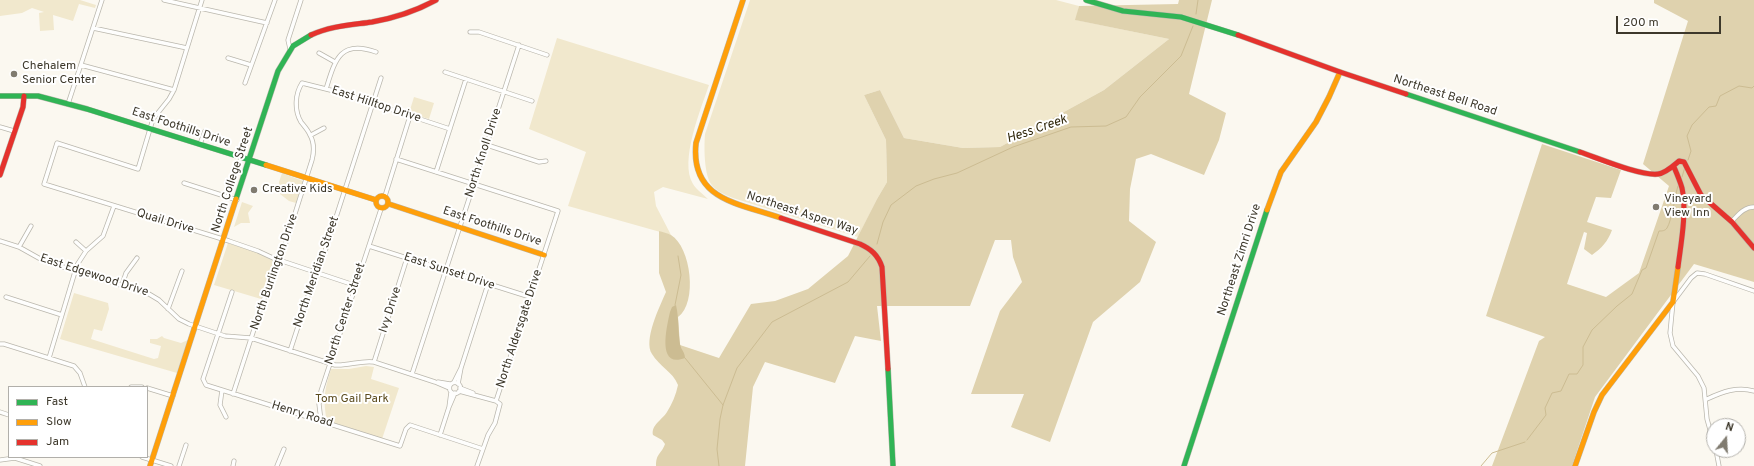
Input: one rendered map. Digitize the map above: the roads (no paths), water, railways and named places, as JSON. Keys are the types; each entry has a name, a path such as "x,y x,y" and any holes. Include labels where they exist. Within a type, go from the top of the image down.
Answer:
{"street":[{"path":"68,104 102,0"},
{"path":"164,0 267,22"},
{"path":"151,128 155,116 169,99 174,90 202,0"},
{"path":"245,83 275,0"},
{"path":"290,49 288,40 301,0"},
{"name":"North College Street","path":"150,466 278,71 290,49 302,39 320,32 399,16 414,11 436,0"},
{"name":"Northeast Aspen Way","path":"743,0 696,144 696,168 703,184 719,197 860,244 873,250 878,256 882,267 893,466"},
{"name":"Northeast Bell Road","path":"1086,0 1123,11 1174,16 1196,21 1340,72 1641,172 1661,173 1674,167 1681,161 1688,164 1691,180 1698,192 1732,222 1754,248"},
{"path":"93,28 187,48"},
{"path":"470,32 479,32 547,55"},
{"name":"North Knoll Drive","path":"412,374 519,45"},
{"path":"326,89 335,62 339,56 350,50 362,48 376,52"},
{"path":"319,53 335,62"},
{"path":"228,58 251,65"},
{"path":"81,65 174,90"},
{"path":"445,72 532,101"},
{"name":"Northeast Zimri Drive","path":"1184,466 1278,177 1284,165 1312,127 1336,84 1340,72"},
{"name":"North Meridian Street","path":"290,351 310,291 318,273 381,78"},
{"path":"436,172 466,79"},
{"name":"East Hilltop Drive","path":"302,83 373,103 450,129"},
{"name":"North Burlington Drive","path":"233,394 271,277 280,260 307,178 313,154 311,135 301,122 296,109 297,95 302,83"},
{"name":"East Foothills Drive","path":"0,96 38,96 68,104 151,128 376,200"},
{"path":"0,175 1,168 23,107 24,96"},
{"path":"385,196 410,116"},
{"path":"0,127 14,131"},
{"name":"Quail Drive","path":"151,128 138,169 57,143 44,184 258,251 354,285"},
{"path":"311,135 324,128"},
{"path":"200,144 205,131"},
{"path":"487,145 539,162 546,161"},
{"path":"396,159 474,184"},
{"path":"1674,167 1682,188 1683,230 1670,333 1671,340 1676,349 1702,382 1707,399 1708,418"},
{"path":"184,183 237,200"},
{"name":"North Aldersgate Drive","path":"474,184 558,211 496,401 500,404 500,408 495,423 488,435 477,466"},
{"path":"385,196 388,199 389,204 386,208 381,209 377,206 376,200 379,197 385,196"},
{"name":"East Foothills Drive","path":"389,204 544,255"},
{"path":"49,358 80,260 86,251 103,236 114,206"},
{"path":"1732,222 1744,209 1754,207"},
{"name":"North Center Street","path":"321,421 320,398 329,364 354,285 381,209"},
{"path":"19,247 31,226"},
{"name":"East Edgewood Drive","path":"0,241 19,247 44,261 154,296 179,319 218,334 251,338 329,364 342,366 364,361 374,362 450,386"},
{"path":"76,242 86,251"},
{"name":"East Sunset Drive","path":"368,246 530,297"},
{"path":"122,285 126,273 137,258"},
{"name":"Ivy Drive","path":"374,362 407,258"},
{"path":"168,309 182,270"},
{"path":"1575,466 1594,412 1602,395 1691,278 1697,273 1705,274 1754,291"},
{"path":"483,449 440,435 488,284"},
{"path":"218,334 232,292"},
{"path":"6,297 62,314"},
{"name":"Henry Road","path":"218,334 203,380 204,383 233,394 400,446 406,429 410,425 440,435"},
{"path":"0,344 69,364 78,369 85,386"},
{"path":"450,386 456,388"},
{"path":"450,386 496,401"},
{"path":"148,388 172,396"},
{"path":"1707,399 1719,393 1736,389 1754,391"},
{"path":"222,390 220,405 226,417"},
{"path":"179,466 186,445"},
{"path":"277,466 284,449"},
{"path":"0,460 15,458 37,466"},
{"path":"145,458 171,466"},
{"path":"233,466 234,461"}],"waterway":[{"name":"Hess Creek","path":"1196,14 1198,0"},
{"name":"Hess Creek","path":"877,244 883,222 891,205 916,186 934,179 957,173 1013,147 1071,127 1106,126 1126,117 1140,97 1181,56 1193,26"},
{"path":"1688,160 1691,151 1687,136 1692,125 1709,107 1716,106 1720,96 1739,86 1752,88 1754,86"},
{"path":"1682,177 1685,167"},
{"path":"1527,440 1546,415 1545,408 1552,393 1561,391 1569,374 1577,374 1583,365 1583,347 1592,330 1632,294 1642,270 1646,268 1659,231 1665,230 1669,224 1678,186"},
{"path":"675,305 681,275 678,256"},
{"name":"Hess Creek","path":"719,466 717,449 720,419 723,405 737,368 772,322 848,282 870,256"},
{"path":"685,358 723,405"},
{"path":"1481,466 1492,453 1525,442"}],"place":[{"name":"Chehalem Senior Center","path":"14,74"},
{"name":"Creative Kids","path":"254,190"},
{"name":"Vineyard View Inn","path":"1656,207"}],"park label":[{"name":"Tom Gail Park","path":"352,400"}]}
